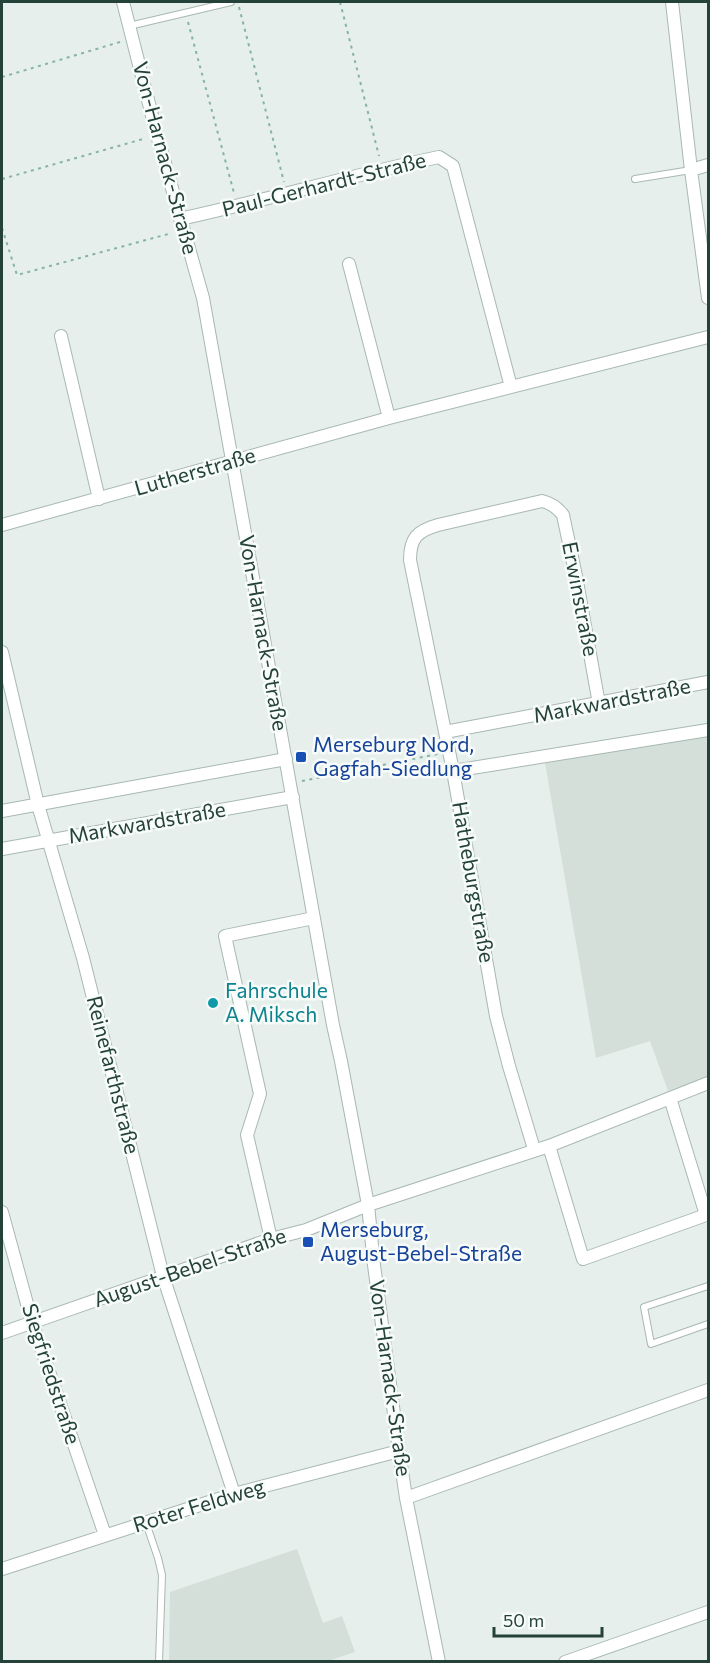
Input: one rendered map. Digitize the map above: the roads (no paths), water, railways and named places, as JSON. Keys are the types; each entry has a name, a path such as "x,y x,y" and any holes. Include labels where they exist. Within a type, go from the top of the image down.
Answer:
{"street":[{"name":"Von-Harnack-Straße","path":"123,2 157,135 203,297 333,1025 368,1205 406,1498 439,1662"},
{"path":"672,2 708,298"},
{"name":"Paul-Gerhardt-Straße","path":"182,225 237,206 439,157 453,166 511,387"},
{"path":"691,170 708,165"},
{"path":"350,264 390,418"},
{"path":"61,336 99,499"},
{"name":"Lutherstraße","path":"2,525 390,418 708,337"},
{"name":"Hatheburgstraße","path":"534,1149 496,1016 453,771 410,560 410,547 414,538 424,529 542,501 548,502"},
{"name":"Erwinstraße","path":"548,502 558,508 563,515 599,704"},
{"name":"Reinefarthstraße","path":"2,652 38,805 83,958 163,1276 234,1494"},
{"name":"Markwardstraße","path":"445,732 708,682"},
{"name":"Markwardstraße","path":"453,771 708,730"},
{"name":"Markwardstraße","path":"2,811 286,759"},
{"name":"Markwardstraße","path":"2,849 293,796"},
{"path":"271,1239 247,1135 260,1094 225,936 315,918"},
{"name":"August-Bebel-Straße","path":"2,1333 271,1239 306,1230 368,1205 549,1146 708,1083"},
{"path":"549,1146 583,1259 706,1215 670,1098"},
{"name":"Siegfriedstraße","path":"2,1212 32,1322 105,1535"},
{"path":"406,1498 708,1390"},
{"name":"Roter Feldweg","path":"2,1569 234,1494 399,1450"},
{"path":"565,1662 708,1612"}],"lane":[{"path":"131,32 185,13 231,2"},
{"path":"635,179 691,170"},
{"path":"708,1286 644,1307 651,1344 708,1323"},
{"path":"146,1523 162,1575 159,1662"}],"place":[{"name":"Merseburg Nord, Gagfah-Siedlung","path":"301,757"},
{"name":"Fahrschule A. Miksch","path":"213,1003"},
{"name":"Merseburg, August-Bebel-Straße","path":"308,1242"}]}
